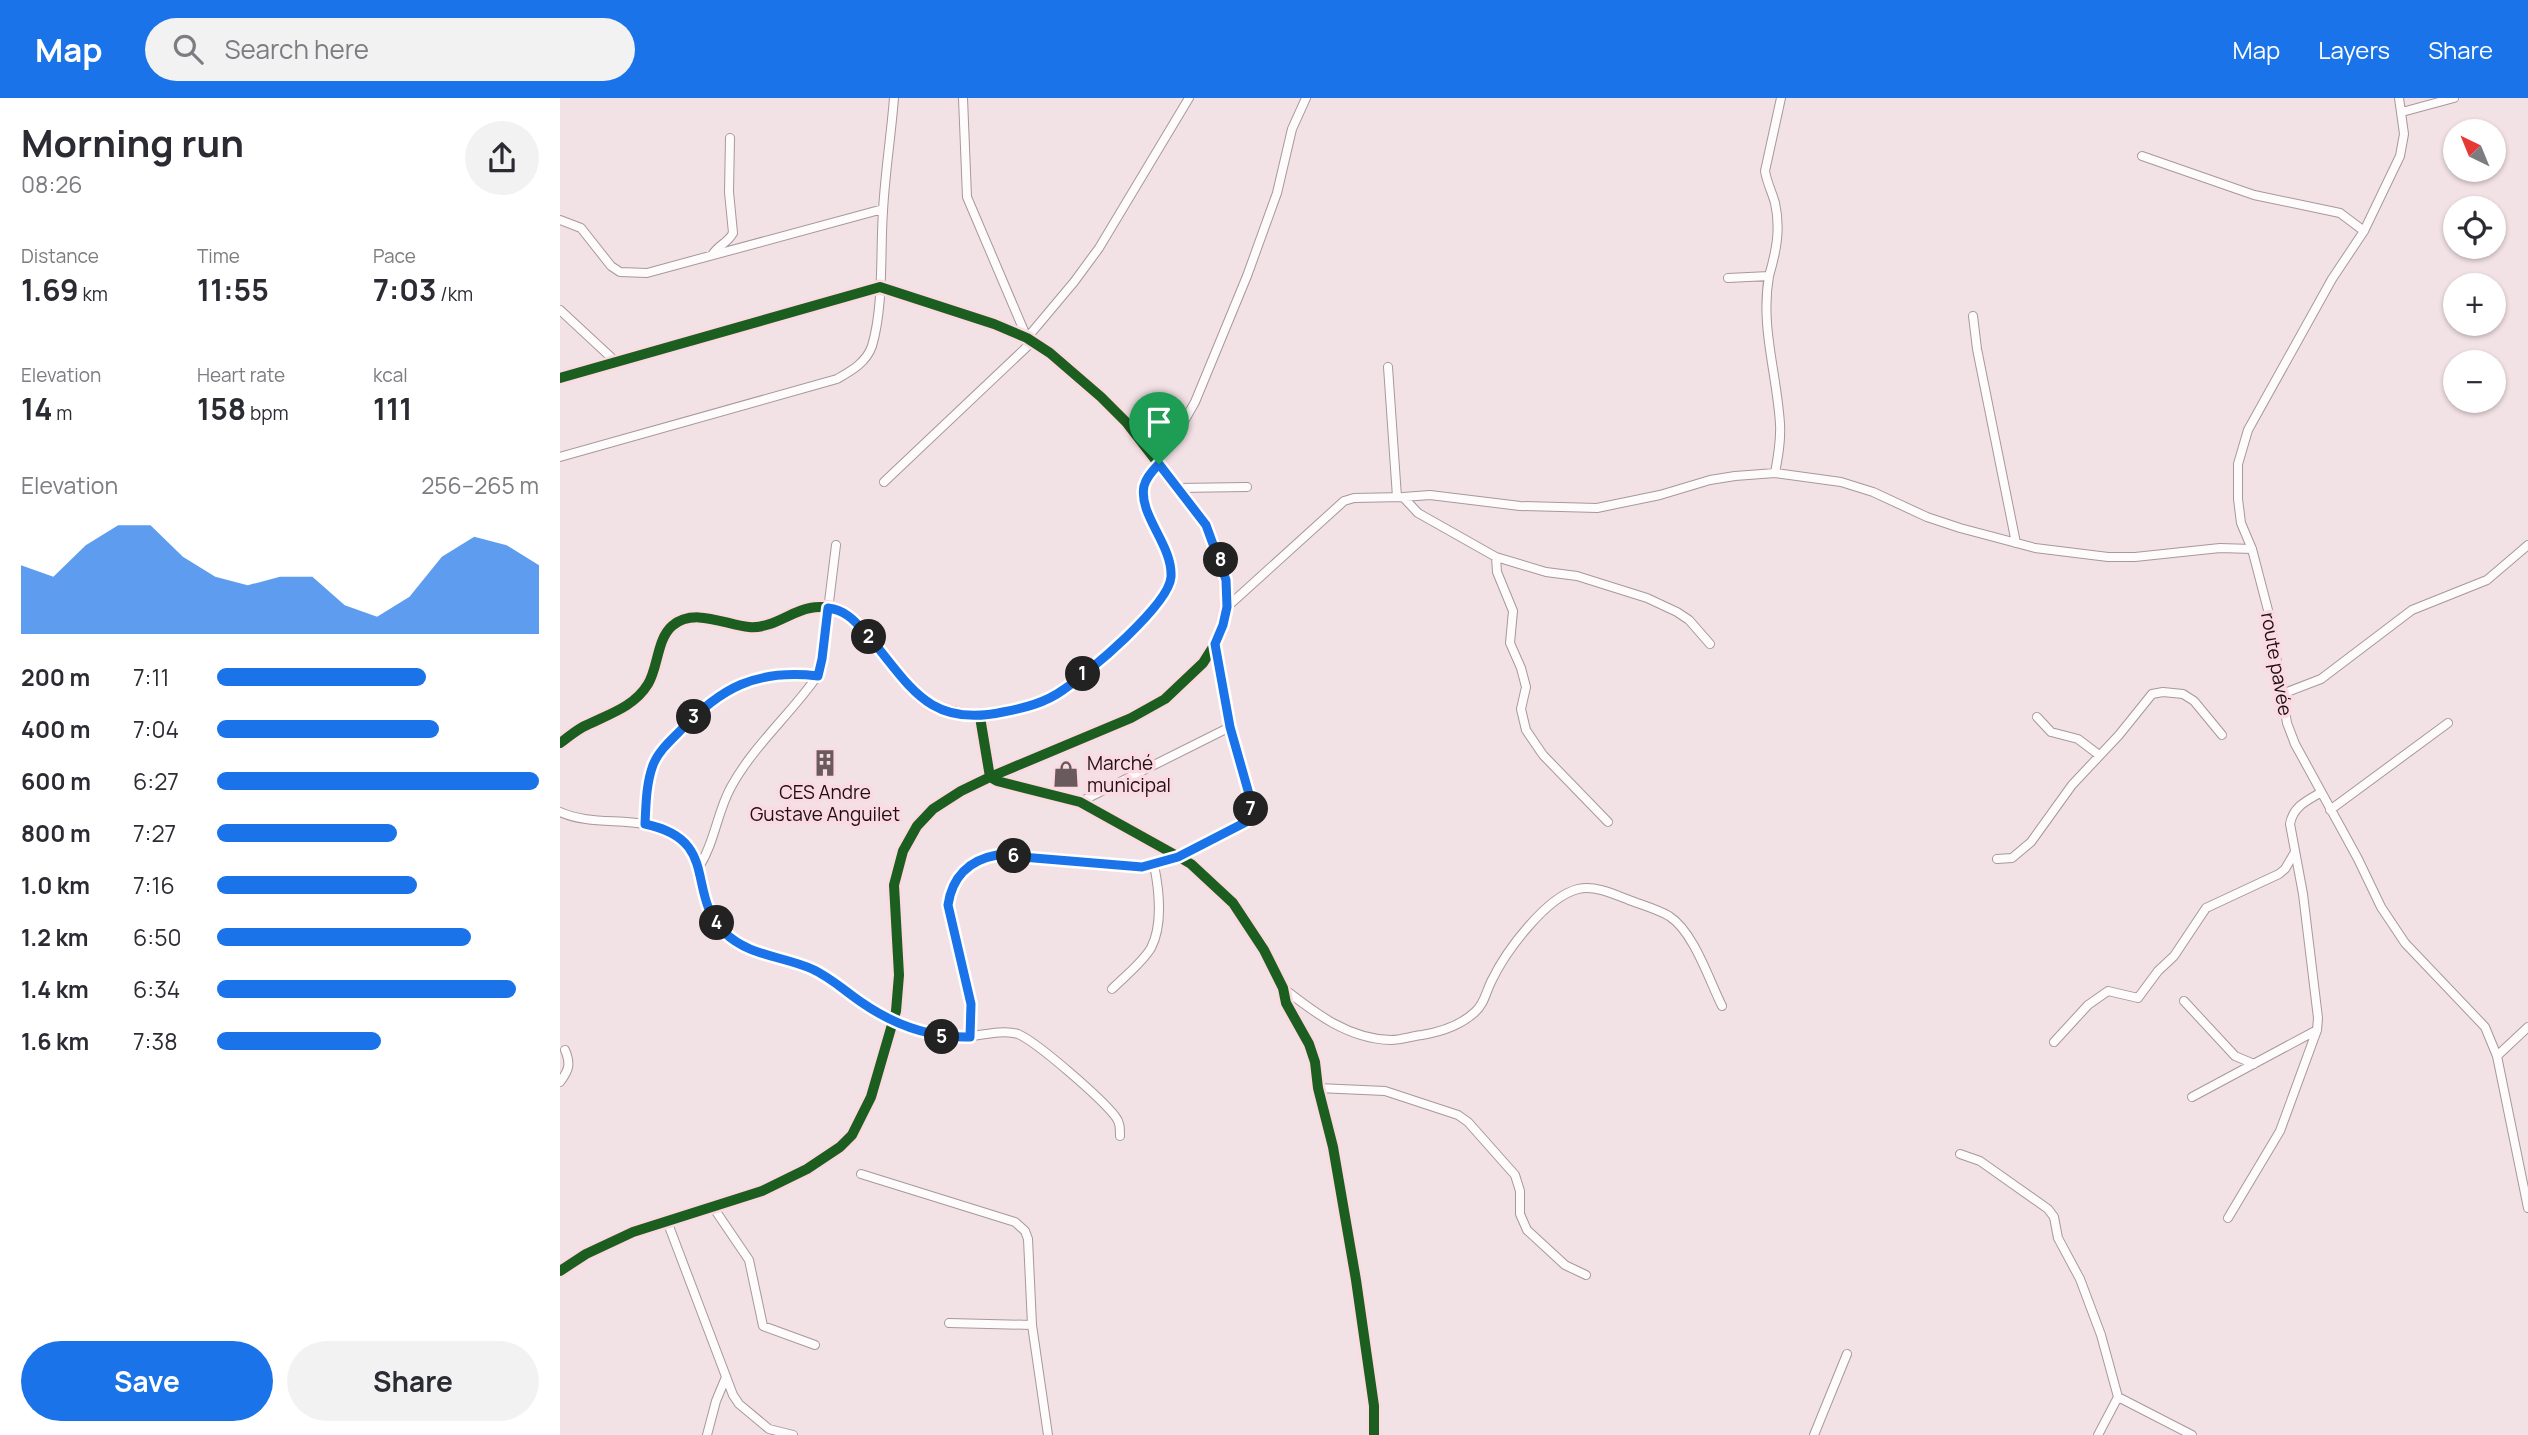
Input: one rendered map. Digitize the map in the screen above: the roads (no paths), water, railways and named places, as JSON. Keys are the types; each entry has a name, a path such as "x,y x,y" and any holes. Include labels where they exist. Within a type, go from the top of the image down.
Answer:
{"street":[{"path":"560,457 837,379 856,368 871,348 880,287 883,209 894,98"},
{"path":"963,98 967,197 1030,339"},
{"path":"884,482 1030,339 1099,248 1189,98"},
{"path":"1153,456 1178,432 1195,401 1247,276 1277,193 1292,129 1306,98"},
{"path":"1775,473 1780,425 1768,342 1766,307 1778,226 1765,171 1781,98"},
{"name":"route pavée","path":"2399,98 2404,134 2400,156 2364,232 2332,279 2248,430 2238,464 2238,499 2241,523 2252,549 2269,614 2282,694 2295,744 2381,907 2405,943 2477,1015 2485,1027 2497,1056 2528,1208"},
{"path":"2402,112 2454,98"},
{"path":"712,255 733,233 729,192 730,138"},
{"path":"2142,156 2254,195 2340,213 2364,232"},
{"path":"560,220 581,228 620,272 647,273 883,209"},
{"path":"1728,278 1769,276"},
{"path":"560,378 880,287 994,324 1030,339 1101,397 1126,422 1206,525 1226,580 1227,607 1215,644 1203,663 1165,698 1143,712 961,791 933,809 917,827 903,851 894,885 900,975 899,998 893,1023 871,1097 852,1135 840,1147 825,1158 762,1191 667,1220 604,1245 560,1271"},
{"path":"560,310 615,361"},
{"path":"1973,316 2015,543"},
{"path":"1388,367 1400,497 1412,509 1496,557 1546,572 1577,576 1647,598 1689,620 1710,644"},
{"path":"560,743 584,726 611,716 639,695 654,672 665,635 672,626 682,620 698,618 759,628 810,608 839,610 858,624 924,701 934,707 980,717 1034,705 1063,690 1110,652 1167,592 1171,578 1169,554 1145,501 1144,486 1159,464"},
{"path":"1227,607 1344,501 1354,498 1430,495 1520,506 1597,508 1735,475 1775,473 1841,482 1873,492 1927,517 2015,543 2078,555 2108,557 2220,548 2252,549"},
{"path":"1178,488 1247,487"},
{"path":"699,867 710,849 729,790 743,767 818,676 836,545"},
{"path":"2282,694 2321,679 2412,610 2487,580 2528,545"},
{"path":"1496,557 1497,572 1513,611 1510,643 1526,687 1521,709 1526,730 1543,755 1608,822"},
{"path":"970,1037 971,1004 948,905 950,890 961,873 981,858 997,855 1128,867 1154,865 1178,857 1239,826 1251,815 1251,801 1230,727 1215,644"},
{"path":"645,824 649,778 653,764 660,752 705,706 735,685 748,680 797,673 818,676"},
{"path":"1997,859 2012,858 2031,842 2065,794 2152,694 2183,694 2193,701 2222,735"},
{"path":"980,717 990,777 997,782 1080,802 1191,864 1233,903 1264,950 1315,1062 1356,1280 1374,1406 1374,1435"},
{"path":"2038,717 2051,732 2078,739 2099,755"},
{"path":"2330,810 2448,723"},
{"path":"1080,802 1230,727"},
{"path":"2228,1218 2280,1131 2317,1030 2318,1018 2304,894 2291,832 2291,816 2298,807 2320,793"},
{"path":"560,812 604,821 645,824 673,833 686,843 699,867 702,887 710,909 726,934 767,956 813,970 893,1023 935,1035 970,1037 1005,1032 1017,1034 1039,1048 1115,1116 1120,1125 1120,1136"},
{"path":"2054,1042 2088,1005 2108,991 2138,998 2158,971 2174,956 2202,911 2279,874 2286,869 2295,852"},
{"path":"1112,989 1151,947 1157,928 1158,881 1154,865"},
{"path":"1283,988 1323,1019 1348,1031 1392,1040 1431,1034 1460,1023 1475,1012 1483,1002 1501,964 1549,905 1578,889 1597,889 1668,916 1681,925 1693,944 1721,1006"},
{"path":"2184,1001 2235,1056 2254,1064"},
{"path":"2497,1056 2528,1027"},
{"path":"2192,1097 2317,1030"},
{"path":"560,1082 569,1071 565,1050"},
{"path":"1318,1088 1385,1091 1458,1115 1468,1122 1515,1175 1520,1191 1520,1214 1527,1230 1565,1265 1587,1275"},
{"path":"1960,1154 1980,1161 2048,1209 2054,1217 2058,1238 2080,1279 2101,1335 2118,1397 2098,1435"},
{"path":"861,1174 1015,1222 1020,1226 1028,1239 1032,1325 1048,1435"},
{"path":"713,1207 749,1260 763,1326 815,1345"},
{"path":"667,1220 739,1405 769,1429 793,1435"},
{"path":"949,1323 1032,1325"},
{"path":"1814,1435 1847,1354"},
{"path":"706,1435 726,1377"},
{"path":"2118,1397 2192,1435"}],"place":[{"name":"CES Andre Gustave Anguilet","path":"825,763"},
{"name":"Marché municipal","path":"1066,774"}]}
